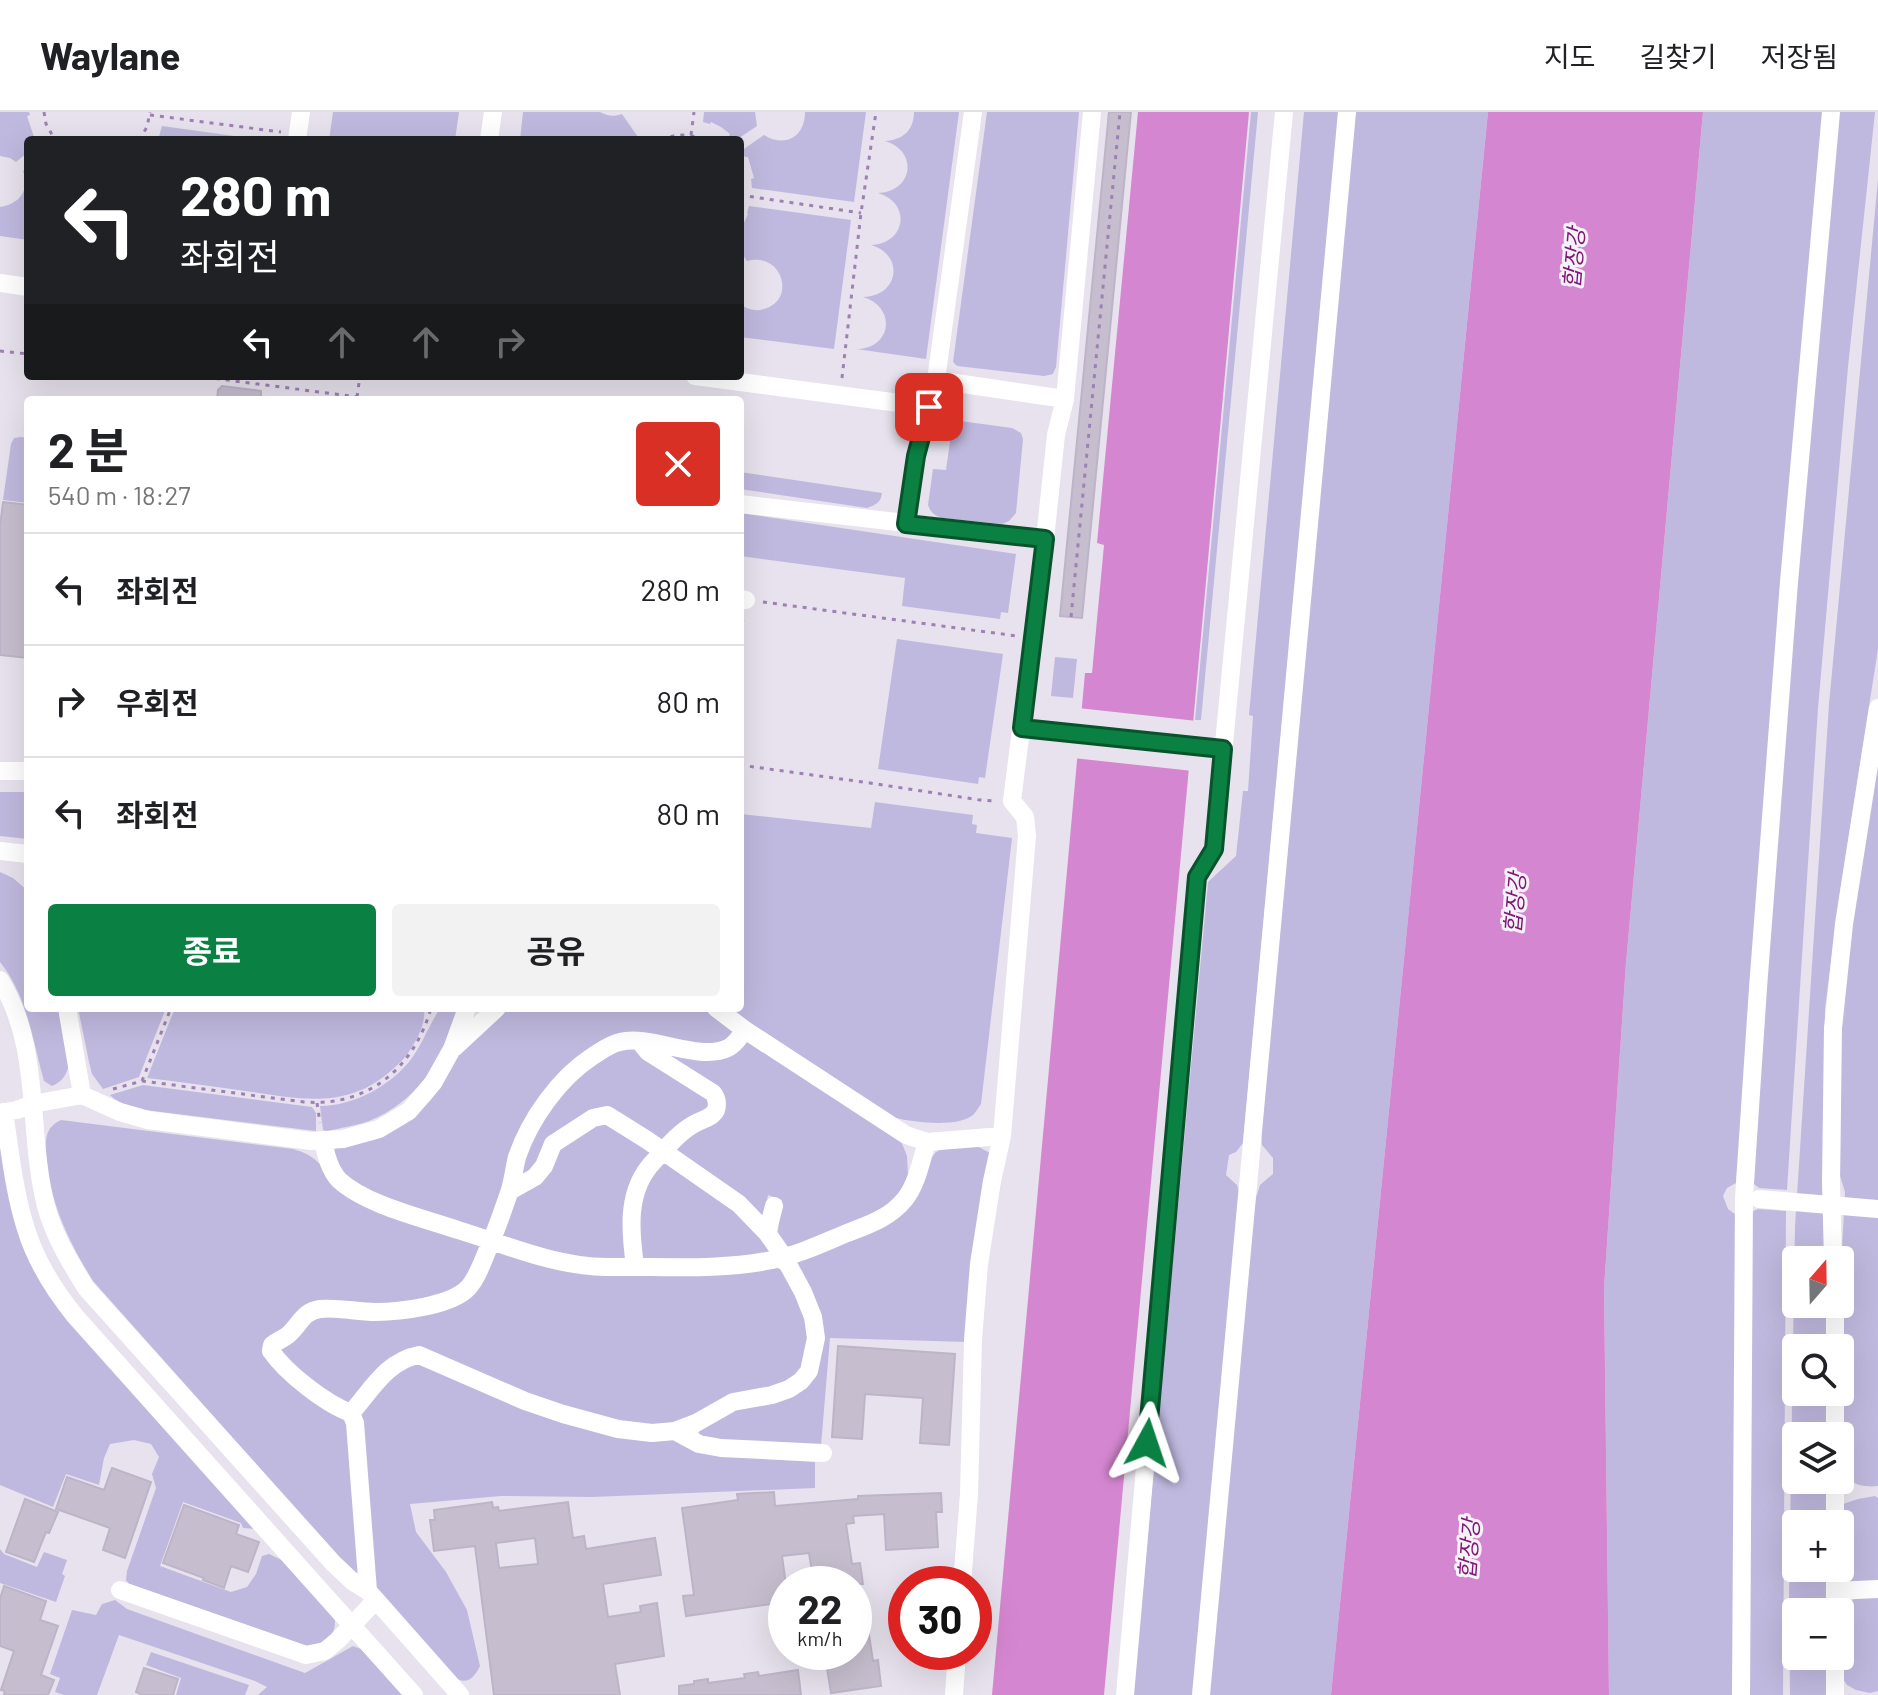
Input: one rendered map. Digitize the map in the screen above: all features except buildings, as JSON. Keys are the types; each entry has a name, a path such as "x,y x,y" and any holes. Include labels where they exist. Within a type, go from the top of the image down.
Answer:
{"street":[{"path":"297,136 301,112"},
{"path":"490,136 493,112"},
{"path":"906,524 916,456 936,380 973,112"},
{"path":"963,1566 978,1279 992,1181 1002,1136 1027,836 1025,817 1012,801 1056,435 1065,399 1092,112"},
{"path":"1125,1695 1197,877 1214,849 1284,112"},
{"path":"1201,1695 1347,112"},
{"path":"1741,1695 1758,988 1789,582 1831,112"},
{"path":"0,283 24,286"},
{"path":"726,380 929,407"},
{"path":"936,380 1065,399"},
{"path":"744,504 1045,539"},
{"path":"1833,1246 1833,1028 1844,924 1878,708"},
{"path":"1022,728 1223,749"},
{"path":"0,771 24,771"},
{"path":"0,851 24,854"},
{"path":"0,980 15,1007 24,1037 47,1208 60,1244 86,1288 333,1563 372,1596 460,1695"},
{"path":"68,1012 82,1095"},
{"path":"414,1695 55,1291 26,1231 2,1112 82,1095 120,1112 148,1120 311,1141 343,1139 379,1129 409,1111 433,1083 452,1049 466,1012"},
{"path":"452,1049 493,1012"},
{"path":"721,1012 906,1135 927,1142 1002,1136"},
{"path":"120,1590 306,1655 325,1651 352,1626 372,1596 355,1423 351,1413 321,1398 277,1359 271,1351 272,1345 288,1335 307,1313 319,1309 374,1312 445,1301 465,1291 472,1283 491,1241 510,1191 523,1143 546,1102 589,1059 622,1041 718,1051 735,1043 745,1030"},
{"path":"635,1266 631,1225 638,1185 663,1151 695,1123 713,1114 717,1107 713,1093 648,1052 640,1042"},
{"path":"351,1413 389,1369 408,1357 419,1355 563,1414 618,1429 652,1433 675,1431 733,1402 789,1389 809,1371 816,1338 813,1317 784,1257 767,1233 739,1204 607,1115 600,1115 553,1144 544,1166 535,1177 510,1191"},
{"path":"323,1141 327,1160 337,1178 353,1190 388,1207 530,1255 588,1267 735,1266 784,1257 876,1222 895,1209 907,1197 927,1142"},
{"path":"1752,1198 1878,1209"},
{"path":"767,1233 774,1206"},
{"path":"675,1431 699,1444 721,1448 823,1453"},
{"path":"1835,1582 1835,1598"},
{"path":"1835,1591 1878,1589"},
{"path":"954,1695 956,1670"},
{"path":"1836,1670 1837,1695"}],"path":[{"path":"44,112 53,136"},
{"path":"691,135 694,112"},
{"path":"840,395 876,112"},
{"path":"1071,617 1120,112"},
{"path":"141,136 150,114 291,136"},
{"path":"675,136 694,136"},
{"path":"744,196 861,213"},
{"path":"0,351 24,354"},
{"path":"227,380 349,396"},
{"path":"744,600 997,634"},
{"path":"744,766 980,800"},
{"path":"142,1081 169,1012"},
{"path":"82,1095 142,1081 326,1104 347,1099 382,1082 409,1058 430,1012"}],"shaded area":[{"path":"0,112 29,112 27,116 34,136 24,136 24,155 16,162 0,156"},
{"path":"333,112 459,112 456,136 330,136"},
{"path":"523,112 600,112 613,116 622,114 637,136 520,136"},
{"path":"704,112 755,112 757,126 742,136 729,136 721,127 703,122"},
{"path":"805,112 866,112 854,202 752,188 751,179 754,178 744,149 764,135 779,140 792,138 798,134"},
{"path":"914,112 959,112 926,359 856,349 877,342 886,327 881,309 863,297 884,290 893,274 889,257 871,245 883,243 898,231 900,214 896,205 878,193 890,191 905,179 907,162 903,153 885,141 897,139 906,133 912,124"},
{"path":"987,112 1079,112 1053,374 1044,376 957,366 953,362"},
{"path":"1251,112 1258,112 1201,720 1195,720"},
{"path":"1304,112 1339,112 1243,1143 1229,1155 1226,1175 1237,1185 1240,1195 1193,1695 1133,1695 1208,882 1236,856 1243,791 1248,791 1253,716 1249,715"},
{"path":"1355,112 1488,112 1331,1695 1208,1695 1254,1204 1260,1185 1273,1174 1273,1158 1262,1145 1261,1134"},
{"path":"1703,112 1824,112 1736,1183 1727,1188 1723,1196 1728,1209 1739,1217 1737,1695 1609,1695 1604,1288 1626,963"},
{"path":"1836,112 1875,112 1848,367 1818,708 1787,1190 1759,1188 1754,1184 1761,988"},
{"path":"162,126 234,136 159,136"},
{"path":"1878,179 1878,649 1825,1009 1826,1246 1795,1246 1795,1226 1829,704"},
{"path":"24,190 24,239 0,236 0,207 13,203"},
{"path":"749,206 851,220 834,349 744,338 744,306 757,310 774,304 782,287 781,278 769,263 747,261 744,255"},
{"path":"953,420 1012,428 1021,433 1016,513 1009,521 1002,524 942,518 930,510 933,469 946,470"},
{"path":"24,437 24,503 3,500 14,438"},
{"path":"744,473 882,493 878,503 867,508 744,490"},
{"path":"744,514 1016,554 1008,613 1001,612 1000,619 902,606 905,578 744,557"},
{"path":"897,639 1003,654 985,778 979,777 978,784 878,769"},
{"path":"1055,657 1077,659 1073,698 1051,696"},
{"path":"1878,756 1878,1486 1854,1482 1854,1422 1842,1422 1842,1406 1854,1406 1854,1334 1842,1334 1842,1318 1854,1318 1854,1246 1842,1246 1845,1192 1840,1176 1841,1028 1851,927"},
{"path":"0,792 24,792 24,839 0,836"},
{"path":"875,802 973,815 972,824 977,825 976,833 1012,838 981,1104 973,1115 957,1122 895,1118 734,1012 744,1012 744,814 871,828"},
{"path":"0,872 24,888 24,1007 17,989 0,962"},
{"path":"25,1012 62,1012 69,1062 67,1072 52,1086 44,1081"},
{"path":"79,1012 164,1012 139,1077 103,1089 92,1074"},
{"path":"173,1012 424,1012 420,1032 401,1062 369,1086 353,1093 318,1099 300,1098 147,1078"},
{"path":"438,1012 456,1012 437,1060 415,1090 386,1113 369,1121 323,1130 320,1106 359,1098 383,1085 404,1068"},
{"path":"500,1012 713,1012 736,1030 725,1044 704,1048 634,1036 562,1077 488,1234 390,1203 341,1174 333,1151 413,1117 442,1085 461,1049"},
{"path":"748,1036 901,1141 907,1156 908,1176 901,1193 876,1215 787,1248 777,1238 782,1200 768,1195 763,1221 671,1150 719,1108 655,1048 682,1052"},
{"path":"634,1044 711,1095 713,1107 666,1143 609,1112 517,1184 519,1161 551,1101 592,1061"},
{"path":"143,1085 312,1107 316,1113 316,1131 140,1109 110,1095"},
{"path":"600,1119 655,1153 642,1169 629,1263 607,1264 497,1237 514,1193 555,1148"},
{"path":"61,1120 293,1149 316,1160 332,1179 484,1245 462,1288 396,1306 345,1304 283,1328 263,1345 262,1352 348,1421 363,1574 354,1572 336,1554 93,1281 62,1222 48,1174 47,1135 52,1126"},
{"path":"0,1132 32,1259 256,1529 243,1528 241,1523 183,1502 160,1566 231,1592 247,1587 256,1574 262,1556 269,1554 286,1562 335,1618 334,1631 328,1639 306,1646 129,1584 127,1571 156,1488 152,1474 159,1457 151,1444 134,1440 110,1444 99,1485 66,1474 53,1507 0,1485"},
{"path":"977,1146 990,1153 967,1342 830,1338 821,1446 707,1441 699,1436 699,1428 716,1416 771,1399 817,1357 794,1263 878,1226 936,1152 945,1147"},
{"path":"662,1159 737,1208 774,1252 739,1259 638,1262 638,1195"},
{"path":"1758,1209 1786,1211 1786,1246 1782,1246 1782,1318 1785,1318 1785,1334 1782,1334 1782,1406 1785,1406 1785,1422 1782,1422 1783,1695 1745,1695 1751,1212"},
{"path":"493,1246 529,1259 775,1267 786,1272 795,1285 812,1338 798,1377 696,1417 652,1429 564,1411 419,1351 355,1401 343,1404 281,1357 277,1347 308,1317 447,1304"},
{"path":"1794,1318 1829,1318 1829,1334 1793,1334"},
{"path":"411,1362 673,1436 718,1456 815,1462 815,1488 592,1497 501,1496 410,1504 416,1532 446,1572 467,1610 480,1666 470,1679 459,1680 374,1586 358,1414 375,1390"},
{"path":"1792,1406 1829,1406 1829,1422 1792,1422"},
{"path":"1791,1494 1829,1494 1829,1510 1790,1510"},
{"path":"1878,1498 1878,1583 1852,1582 1854,1510 1840,1510 1840,1505 1858,1499"},
{"path":"0,1549 4,1554 37,1567 44,1552 67,1560 56,1602 0,1583"},
{"path":"1789,1582 1829,1582 1829,1598 1789,1598"},
{"path":"1878,1595 1878,1691 1870,1693 1847,1685 1841,1676 1841,1670 1854,1670 1854,1599"},
{"path":"115,1600 127,1609 305,1673 353,1646 361,1649 403,1695 258,1695 267,1687 119,1635 97,1695 55,1692 60,1678 50,1674 72,1610 96,1615 102,1604"},
{"path":"151,1652 249,1685 245,1695 176,1695 181,1678 146,1665"},
{"path":"1790,1670 1828,1670 1827,1695 1790,1695"}],"water":[{"path":"1138,112 1249,112 1104,1695 992,1695 1085,673 1092,673 1104,545 1097,543"},
{"name":"합장강","path":"1488,112 1703,112 1626,963 1604,1288 1609,1695 1331,1695"}],"pier":[{"path":"1078,708 1197,721 1193,771 1073,758"}],"route":[{"path":"929,407 916,456 906,524 1045,539 1022,728 1223,749 1214,849 1197,877 1147,1443"}]}
